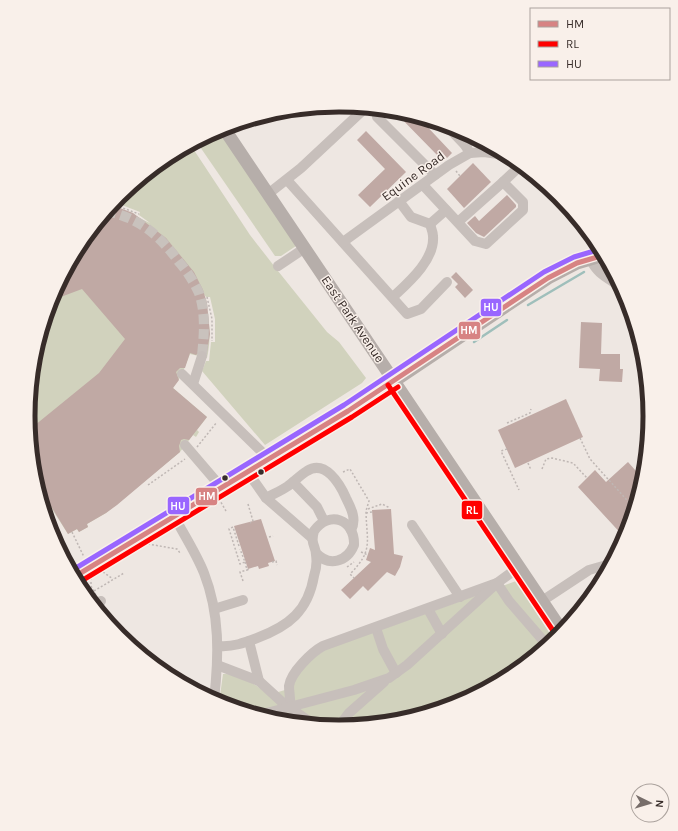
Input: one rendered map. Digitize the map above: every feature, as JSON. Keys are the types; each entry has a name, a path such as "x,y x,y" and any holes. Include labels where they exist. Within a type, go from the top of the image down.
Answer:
{"main road":[{"name":"East Park Avenue","path":"227,133 558,626"},
{"path":"394,381 548,278 566,268 598,257"}],"street":[{"path":"268,194 287,180 361,112"},
{"path":"377,117 435,175"},
{"path":"455,135 467,149 491,152"},
{"name":"Equine Road","path":"343,242 459,159 471,142"},
{"path":"458,222 503,182 519,170"},
{"path":"287,180 408,314 413,314 421,309 447,282"},
{"path":"423,185 475,241 486,244 523,210 523,202 503,182"},
{"path":"392,298 416,276 430,252 434,236 430,224 411,216 399,201"},
{"path":"430,224 446,210"},
{"path":"278,266 305,248"},
{"path":"598,257 596,270 600,275 613,282"},
{"path":"193,384 202,356"},
{"path":"182,374 268,458"},
{"path":"80,573 174,516 220,492 246,471 348,411 394,381"},
{"path":"186,445 220,492"},
{"path":"266,498 293,482 308,470 321,467 326,469 342,489 354,518 354,525 351,530"},
{"path":"246,471 266,498 312,538"},
{"path":"293,482 316,507 324,521"},
{"path":"174,516 192,546 204,573 214,609 219,646 215,692"},
{"path":"219,646 233,647 278,630 298,613 311,592 315,575 316,553 313,547 312,538 314,531 324,521 339,520 347,524 354,538 354,545 351,552 345,558 338,561 328,561 316,553"},
{"path":"412,525 460,597"},
{"path":"542,601 589,570 603,566"},
{"path":"344,720 349,713 442,634 497,583 519,567"},
{"path":"218,665 261,683 286,688 306,659 323,646 497,583"},
{"path":"497,583 509,601 543,640"},
{"path":"214,609 243,600"},
{"path":"428,609 442,634"},
{"path":"376,628 392,675"},
{"path":"248,641 261,683 304,718"},
{"path":"271,712 354,690 392,675"},
{"path":"289,684 291,702 290,707"}],"path":[{"path":"119,206 139,214"},
{"path":"207,297 212,319 212,341"},
{"path":"507,423 530,413 531,409"},
{"path":"148,485 193,453 223,414"},
{"path":"580,438 590,459 630,504"},
{"path":"506,449 501,451 519,490"},
{"path":"542,469 546,459 552,458 573,463 587,478"},
{"path":"528,462 531,470"},
{"path":"220,492 226,511"},
{"path":"248,504 253,521 250,523"},
{"path":"366,510 382,504 389,509"},
{"path":"366,513 372,512"},
{"path":"243,581 240,572 248,569 233,527 229,529 240,564 245,562"},
{"path":"72,532 84,557"},
{"path":"269,537 273,536"},
{"path":"148,544 177,549 180,554"},
{"path":"236,549 240,547"},
{"path":"361,552 368,555"},
{"path":"272,562 276,561 277,565"},
{"path":"352,564 356,568"},
{"path":"103,572 113,580"},
{"path":"94,591 124,573"},
{"path":"91,578 97,600"}],"green space":[{"path":"222,135 296,246 281,256 275,256 199,146"},
{"path":"193,149 250,235 327,332 339,342 366,378 362,383 265,445 202,371 206,361 209,361 211,342 215,342 215,319 210,297 206,297 203,293 209,325 209,350 207,358 190,354 182,374 173,388 207,417 197,430 199,432 196,437 193,435 180,452 106,513 87,524 88,527 79,532 77,529 68,534 48,503 38,455 35,416 36,396 45,337 66,281 98,230 117,208 126,211 150,223 139,215 140,212 120,204 154,174"},
{"path":"516,581 550,634 524,657 491,679 437,703 398,714 339,720 299,717 260,709 220,695 223,674 242,677 253,683 268,695 285,690 302,666 335,643 380,630"}],"building":[{"path":"400,118 425,124 452,153 447,158 442,152 438,156"},
{"path":"366,131 406,172 370,207 358,195 385,169 357,140"},
{"path":"473,163 491,182 464,208 447,189"},
{"path":"507,195 516,207 484,237 476,233 467,223 475,216 479,221"},
{"path":"117,208 133,213 166,238 194,272 203,290 207,303 210,334 207,352 201,350 196,355 190,353 185,368 180,368 176,372 179,380 173,388 207,417 189,440 181,440 179,446 180,452 117,505 87,524 88,527 79,532 77,529 68,534 48,503 45,494 38,455 35,425 99,373 125,339 82,289 59,298 66,281 86,247 98,230"},
{"path":"456,272 473,290 465,298 455,287 458,284 451,277"},
{"path":"581,322 602,323 601,354 620,354 620,369 623,369 622,382 599,381 600,369 579,368"},
{"path":"566,399 583,437 515,468 498,430"},
{"path":"628,462 637,473 633,494 620,532 578,487 595,470 606,482"},
{"path":"391,509 394,554 403,556 400,567 395,576 387,572 368,591 363,586 350,599 341,590 371,562 366,560 370,548 375,550 372,510"},
{"path":"261,519 275,561 268,563 269,566 259,569 258,566 248,569 234,526"}],"waterway":[{"path":"528,305 584,272"},
{"path":"474,342 507,320"}],"tunnel":[{"path":"112,213 139,223 156,236 182,265 195,285 199,293 204,316 202,356"}],"transit line":[{"name":"HU","path":"76,568 344,405 544,272 574,257 594,251"},
{"name":"HM","path":"80,573 348,411 548,278 577,263 598,257"},
{"name":"RL","path":"388,385 553,631"},
{"name":"RL","path":"83,580 352,417 398,387"}]}
